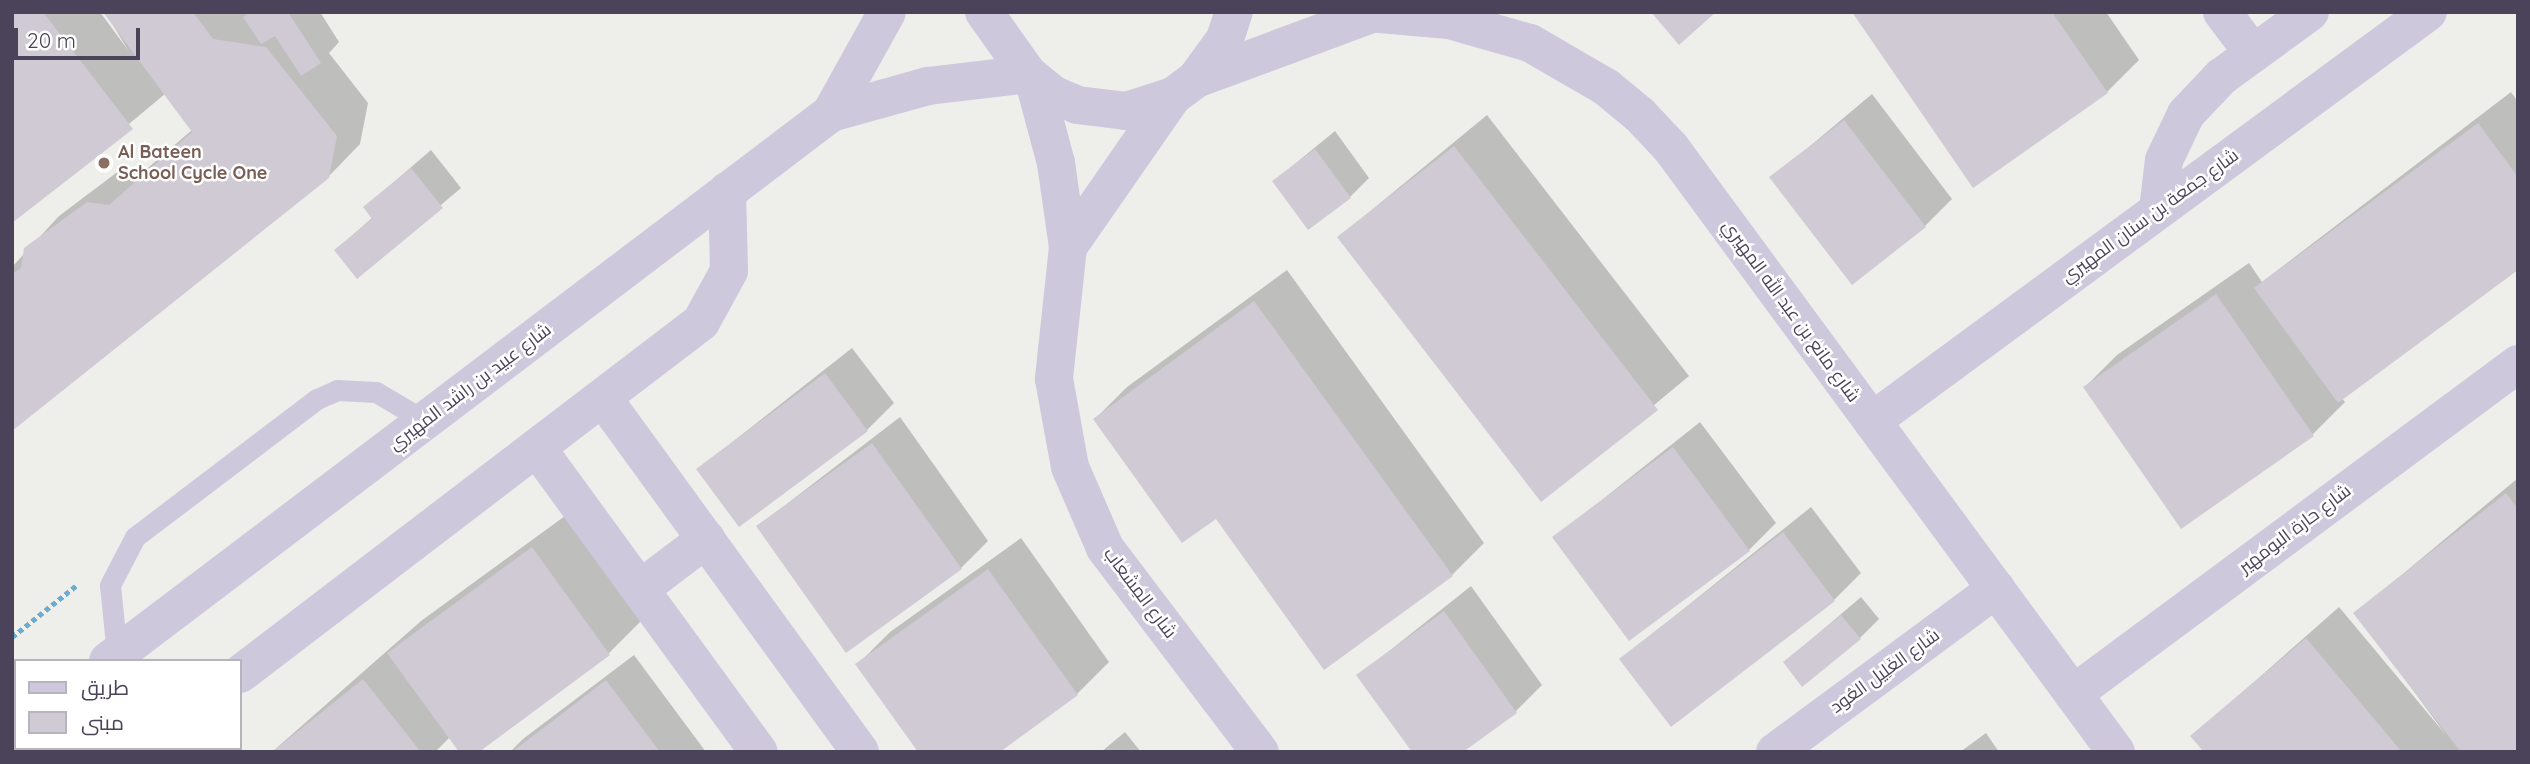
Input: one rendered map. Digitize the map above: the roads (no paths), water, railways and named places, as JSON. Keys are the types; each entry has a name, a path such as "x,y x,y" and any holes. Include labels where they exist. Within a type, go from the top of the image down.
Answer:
{"street":[{"name":"شارع عبيد بن راشد المهيري","path":"831,113 887,12"},
{"path":"984,12 1031,77"},
{"name":"شارع المِشعاب","path":"1068,247 1184,87 1225,38 1234,12"},
{"path":"2222,12 2253,53"},
{"path":"2158,210 2164,160 2186,114 2253,53 2310,12"},
{"name":"شارع جمعة بن سنان المهيري","path":"1872,421 2428,12"},
{"name":"شارع مانع بن عبد الله المهيري","path":"1031,77 1077,105 1101,110 1138,108 1362,14 1408,15 1490,29 1539,48 1606,87 1671,148 2116,752"},
{"name":"شارع عبيد بن راشد المهيري","path":"113,658 831,113 928,86 1031,77"},
{"name":"شارع المِشعاب","path":"1031,77 1056,163 1068,247 1054,379 1070,467 1085,508 1105,548 1260,752"},
{"path":"242,672 686,335 712,307 732,252 727,191"},
{"name":"شارع حارة البومهير","path":"2073,694 2518,364"},
{"path":"603,398 860,752"},
{"path":"537,448 758,752"},
{"path":"639,589 706,539"},
{"name":"شارع الغَلِيل العُود","path":"1774,752 1996,589"}],"lane":[{"path":"113,658 108,609 125,547 317,399 337,390 376,392 425,421"}],"place":[{"name":"Al Bateen School Cycle One","path":"104,163"}]}
